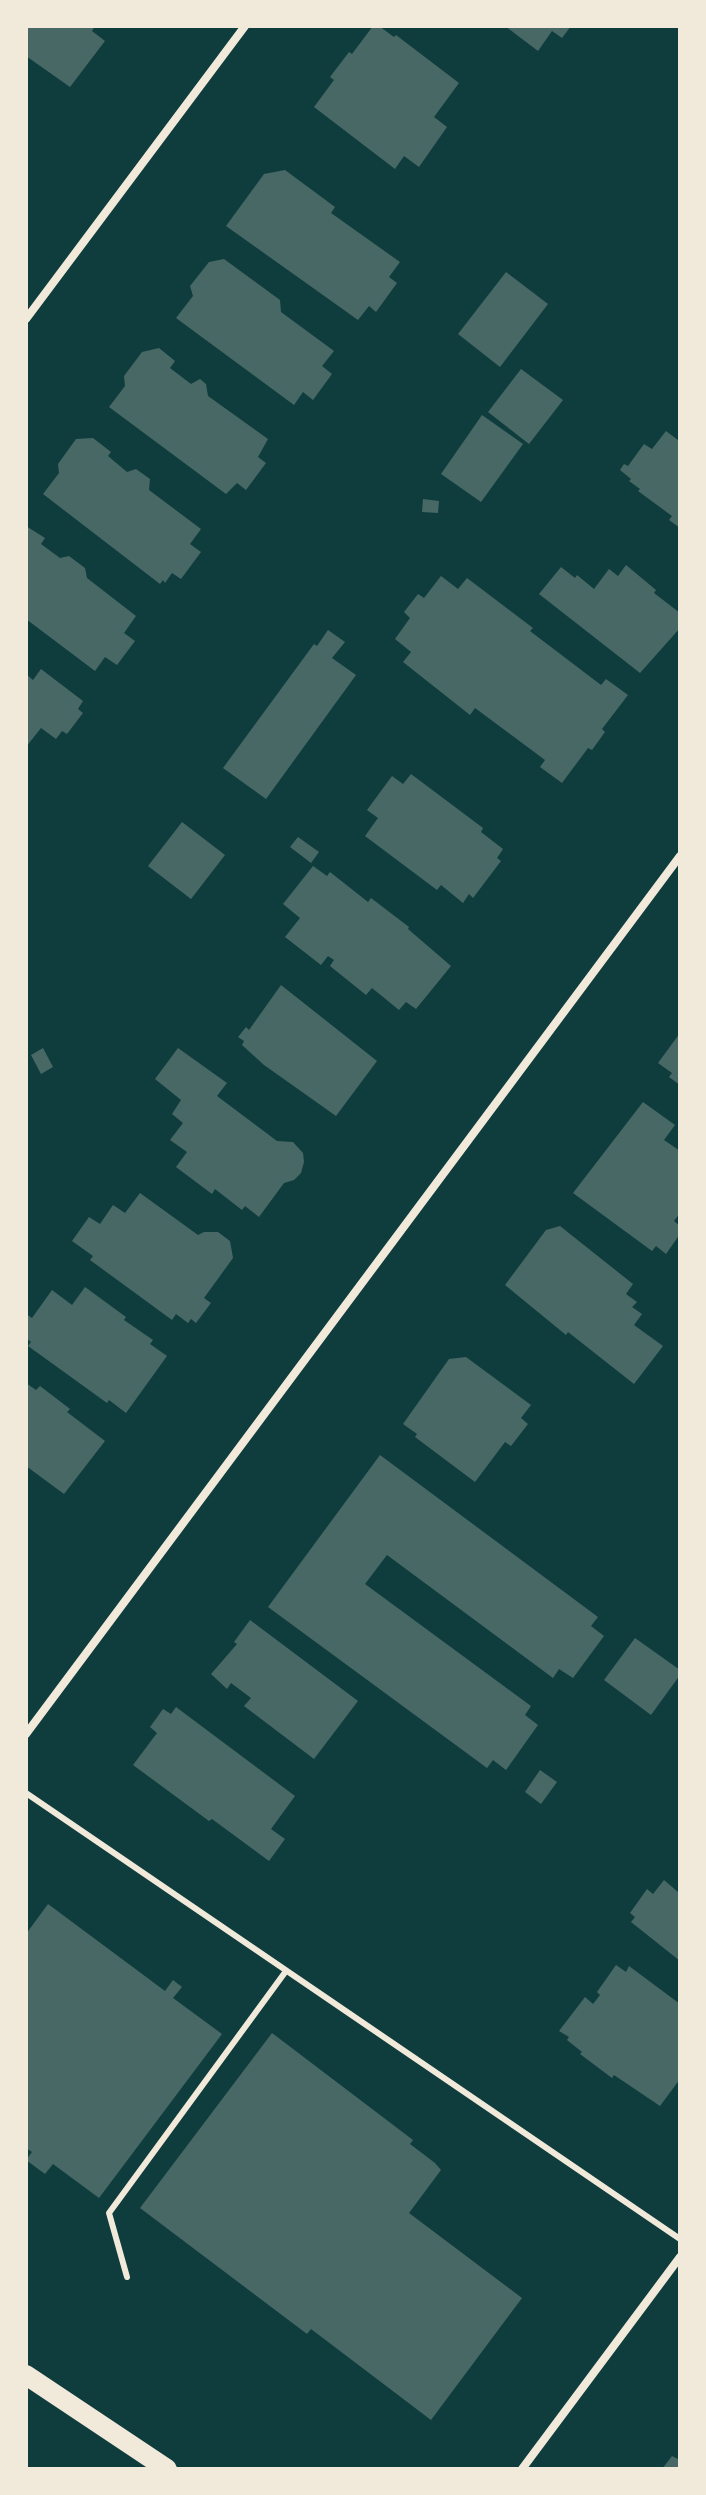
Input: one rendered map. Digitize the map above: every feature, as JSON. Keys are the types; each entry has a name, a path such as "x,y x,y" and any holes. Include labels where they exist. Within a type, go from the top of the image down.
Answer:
{"main road":[{"path":"26,2375 167,2469"}],"street":[{"path":"26,319 245,26"},
{"path":"26,1734 680,856"},
{"path":"522,2469 680,2257"}],"lane":[{"path":"26,1793 680,2239"},
{"path":"127,2277 109,2213 286,1971"}],"building":[{"path":"26,26 95,26 92,31 105,41 70,87 26,56"},
{"path":"373,26 379,26 394,37 396,35 459,83 434,117 447,127 419,167 404,156 395,169 314,107 334,80 330,77"},
{"path":"505,26 571,26 562,38 552,31 538,51"},
{"path":"285,170 335,207 331,213 400,262 389,277 397,283 376,312 369,306 358,320 226,226 264,174"},
{"path":"224,259 280,300 281,312 334,351 322,366 332,374 313,400 303,392 294,405 176,318 193,296 190,286 209,262"},
{"path":"506,272 548,304 500,367 458,334"},
{"path":"159,348 175,361 170,368 191,384 200,379 206,384 208,396 268,439 258,457 266,463 246,490 237,483 226,494 109,407 125,386 124,376 142,352"},
{"path":"521,369 563,400 529,444 488,412"},
{"path":"482,415 523,444 481,502 441,474"},
{"path":"666,431 678,440 680,437 680,528 669,520 672,516 638,491 640,489 620,470 624,464 628,466 644,444 652,449"},
{"path":"93,438 111,452 108,456 127,472 136,469 150,479 149,490 201,529 190,544 201,552 181,579 172,573 165,583 163,580 160,584 43,494 59,473 58,464 76,439"},
{"path":"423,499 439,501 438,513 422,512"},
{"path":"26,526 45,538 41,544 60,558 69,556 85,568 87,578 136,616 124,633 135,641 117,665 105,657 95,671 26,619"},
{"path":"626,565 680,613 680,628 640,673 539,594 561,567 594,589 609,569 618,576"},
{"path":"441,576 458,589 467,578 601,685 606,679 628,695 602,729 605,732 592,750 588,748 562,783 540,767 545,760 475,708 470,715 403,662 411,652 395,639 410,618 404,612 418,594 424,598"},
{"path":"328,630 345,642 332,658 356,675 266,799 223,768 314,644 317,646"},
{"path":"41,669 83,701 78,709 83,713 67,734 62,731 56,739 41,728 26,747 26,674 33,680"},
{"path":"411,774 483,828 481,832 503,849 497,858 501,861 473,898 469,894 463,903 441,885 437,890 365,836 378,818 367,810 392,776 403,784"},
{"path":"182,822 225,855 191,899 148,866"},
{"path":"298,837 319,852 311,863 290,847"},
{"path":"313,866 327,876 330,872 368,902 371,898 409,927 451,966 416,1009 406,1002 399,1010 372,988 366,995 330,966 334,960 328,956 321,965 285,937 300,918 283,904"},
{"path":"281,985 377,1061 336,1116 264,1065 242,1045 244,1041 238,1037 246,1027 249,1030"},
{"path":"680,1033 680,1085 669,1077 672,1073 658,1063"},
{"path":"43,1048 53,1067 41,1074 31,1055"},
{"path":"178,1048 227,1083 217,1096 277,1141 293,1142 303,1153 301,1173 294,1180 284,1183 259,1217 245,1206 242,1210 215,1189 212,1194 176,1167 187,1152 170,1140 183,1123 172,1114 181,1100 155,1079"},
{"path":"643,1102 675,1125 664,1140 680,1151 680,1213 674,1221 680,1226 680,1234 666,1254 656,1246 652,1251 573,1193"},
{"path":"140,1193 198,1235 218,1232 230,1241 233,1258 204,1298 211,1303 196,1323 191,1319 188,1323 176,1314 172,1320 90,1260 93,1256 72,1241 89,1217 100,1224 113,1205 125,1213"},
{"path":"560,1226 633,1284 626,1294 637,1302 632,1307 642,1314 634,1325 663,1346 634,1384 568,1332 566,1335 505,1285 546,1230"},
{"path":"85,1287 126,1317 124,1320 153,1340 150,1344 167,1356 126,1413 109,1400 107,1403 28,1346 31,1342 26,1338 26,1314 32,1318 52,1290 72,1305"},
{"path":"466,1357 531,1405 521,1418 528,1424 511,1446 505,1442 475,1482 415,1437 417,1434 403,1424 449,1359"},
{"path":"26,1383 36,1390 40,1386 70,1409 67,1412 105,1441 64,1494 26,1466"},
{"path":"380,1455 598,1617 591,1626 604,1636 573,1678 559,1669 553,1678 387,1555 365,1584 531,1706 525,1715 538,1725 506,1770 493,1760 487,1768 268,1607"},
{"path":"250,1620 358,1701 314,1759 244,1706 251,1698 231,1683 227,1689 211,1674 237,1644 234,1642"},
{"path":"635,1638 680,1670 680,1675 651,1715 604,1680"},
{"path":"176,1707 295,1796 271,1829 285,1839 269,1861 133,1765 157,1733 150,1727 163,1709 171,1714"},
{"path":"540,1770 557,1782 541,1804 525,1792"},
{"path":"664,1880 678,1892 680,1890 680,1961 631,1922 635,1917 630,1913 647,1889 653,1894"},
{"path":"48,1904 165,1991 173,1980 182,1987 173,1998 222,2034 99,2198 53,2164 45,2174 26,2160 32,2152 26,2148 26,1934"},
{"path":"616,1965 626,1972 629,1966 680,2004 680,2079 660,2106 614,2075 612,2078 580,2054 582,2052 567,2040 569,2037 559,2031 585,1997 593,2004 600,1995 597,1992"},
{"path":"272,2033 413,2140 410,2144 435,2163 441,2170 409,2213 522,2298 431,2420 311,2329 307,2334 140,2208"},
{"path":"672,2456 678,2459 680,2456 680,2469 662,2469"}]}
